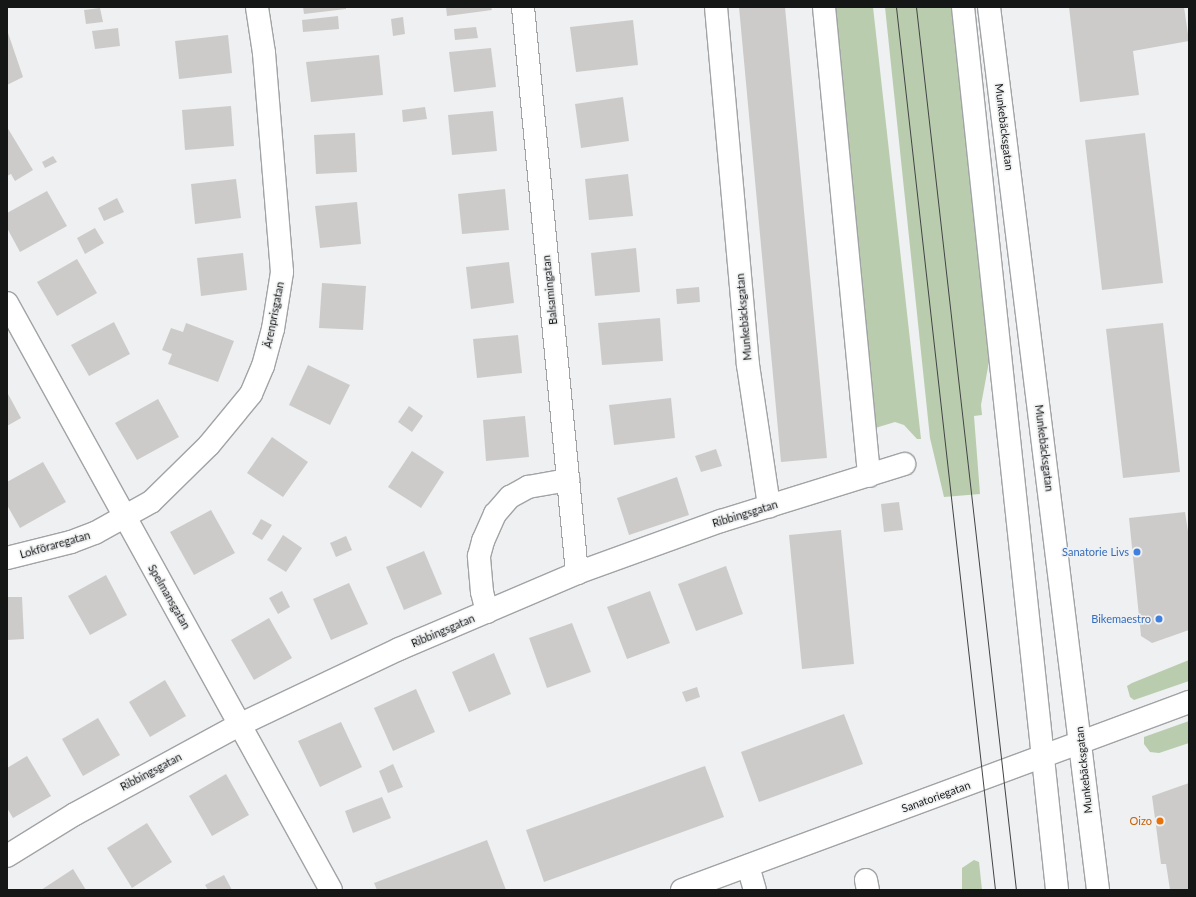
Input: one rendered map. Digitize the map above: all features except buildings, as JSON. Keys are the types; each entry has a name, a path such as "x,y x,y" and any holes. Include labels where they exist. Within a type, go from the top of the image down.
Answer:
{"street":[{"name":"Ärenprisgatan","path":"123,518 151,502 209,445 231,420 250,394 263,366 273,329 282,272 281,245 264,53 257,7"},
{"name":"Balsamingatan","path":"524,7 577,573"},
{"name":"Munkebäcksgatan","path":"716,7 748,365 769,506"},
{"path":"824,7 869,476"},
{"path":"963,7 1010,429 1042,757 1057,890"},
{"name":"Munkebäcksgatan","path":"989,7 1098,890"},
{"name":"Spelmansgatan","path":"7,303 123,518 189,632 331,890"},
{"name":"Ribbingsgatan","path":"7,856 75,814 239,725 399,649 577,573 722,521 904,464"},
{"path":"487,612 482,592 479,556 485,536 495,514 510,497 528,487 568,480"},
{"name":"Lokföraregatan","path":"7,558 71,542 95,533 123,518"},
{"name":"Sanatoriegatan","path":"682,890 1042,757 1080,741 1189,702"},
{"path":"748,866 755,890"}],"green space":[{"path":"827,7 873,7 921,439 917,439 904,425 895,422 872,429"},
{"path":"885,7 954,7 991,351 981,405 982,415 974,416 980,494 944,497 930,438"},
{"path":"1189,660 1189,681 1134,700 1130,697 1127,686"},
{"path":"1189,721 1189,743 1159,753 1150,752 1144,744 1144,737"},
{"path":"974,860 979,862 982,890 962,890 962,868"}],"tram line":[{"path":"896,7 995,890"},
{"path":"916,7 1016,890"}],"place":[{"name":"Sanatorie Livs","path":"1137,552"},
{"name":"Bikemaestro","path":"1159,619"},
{"name":"Oizo","path":"1160,821"}]}
